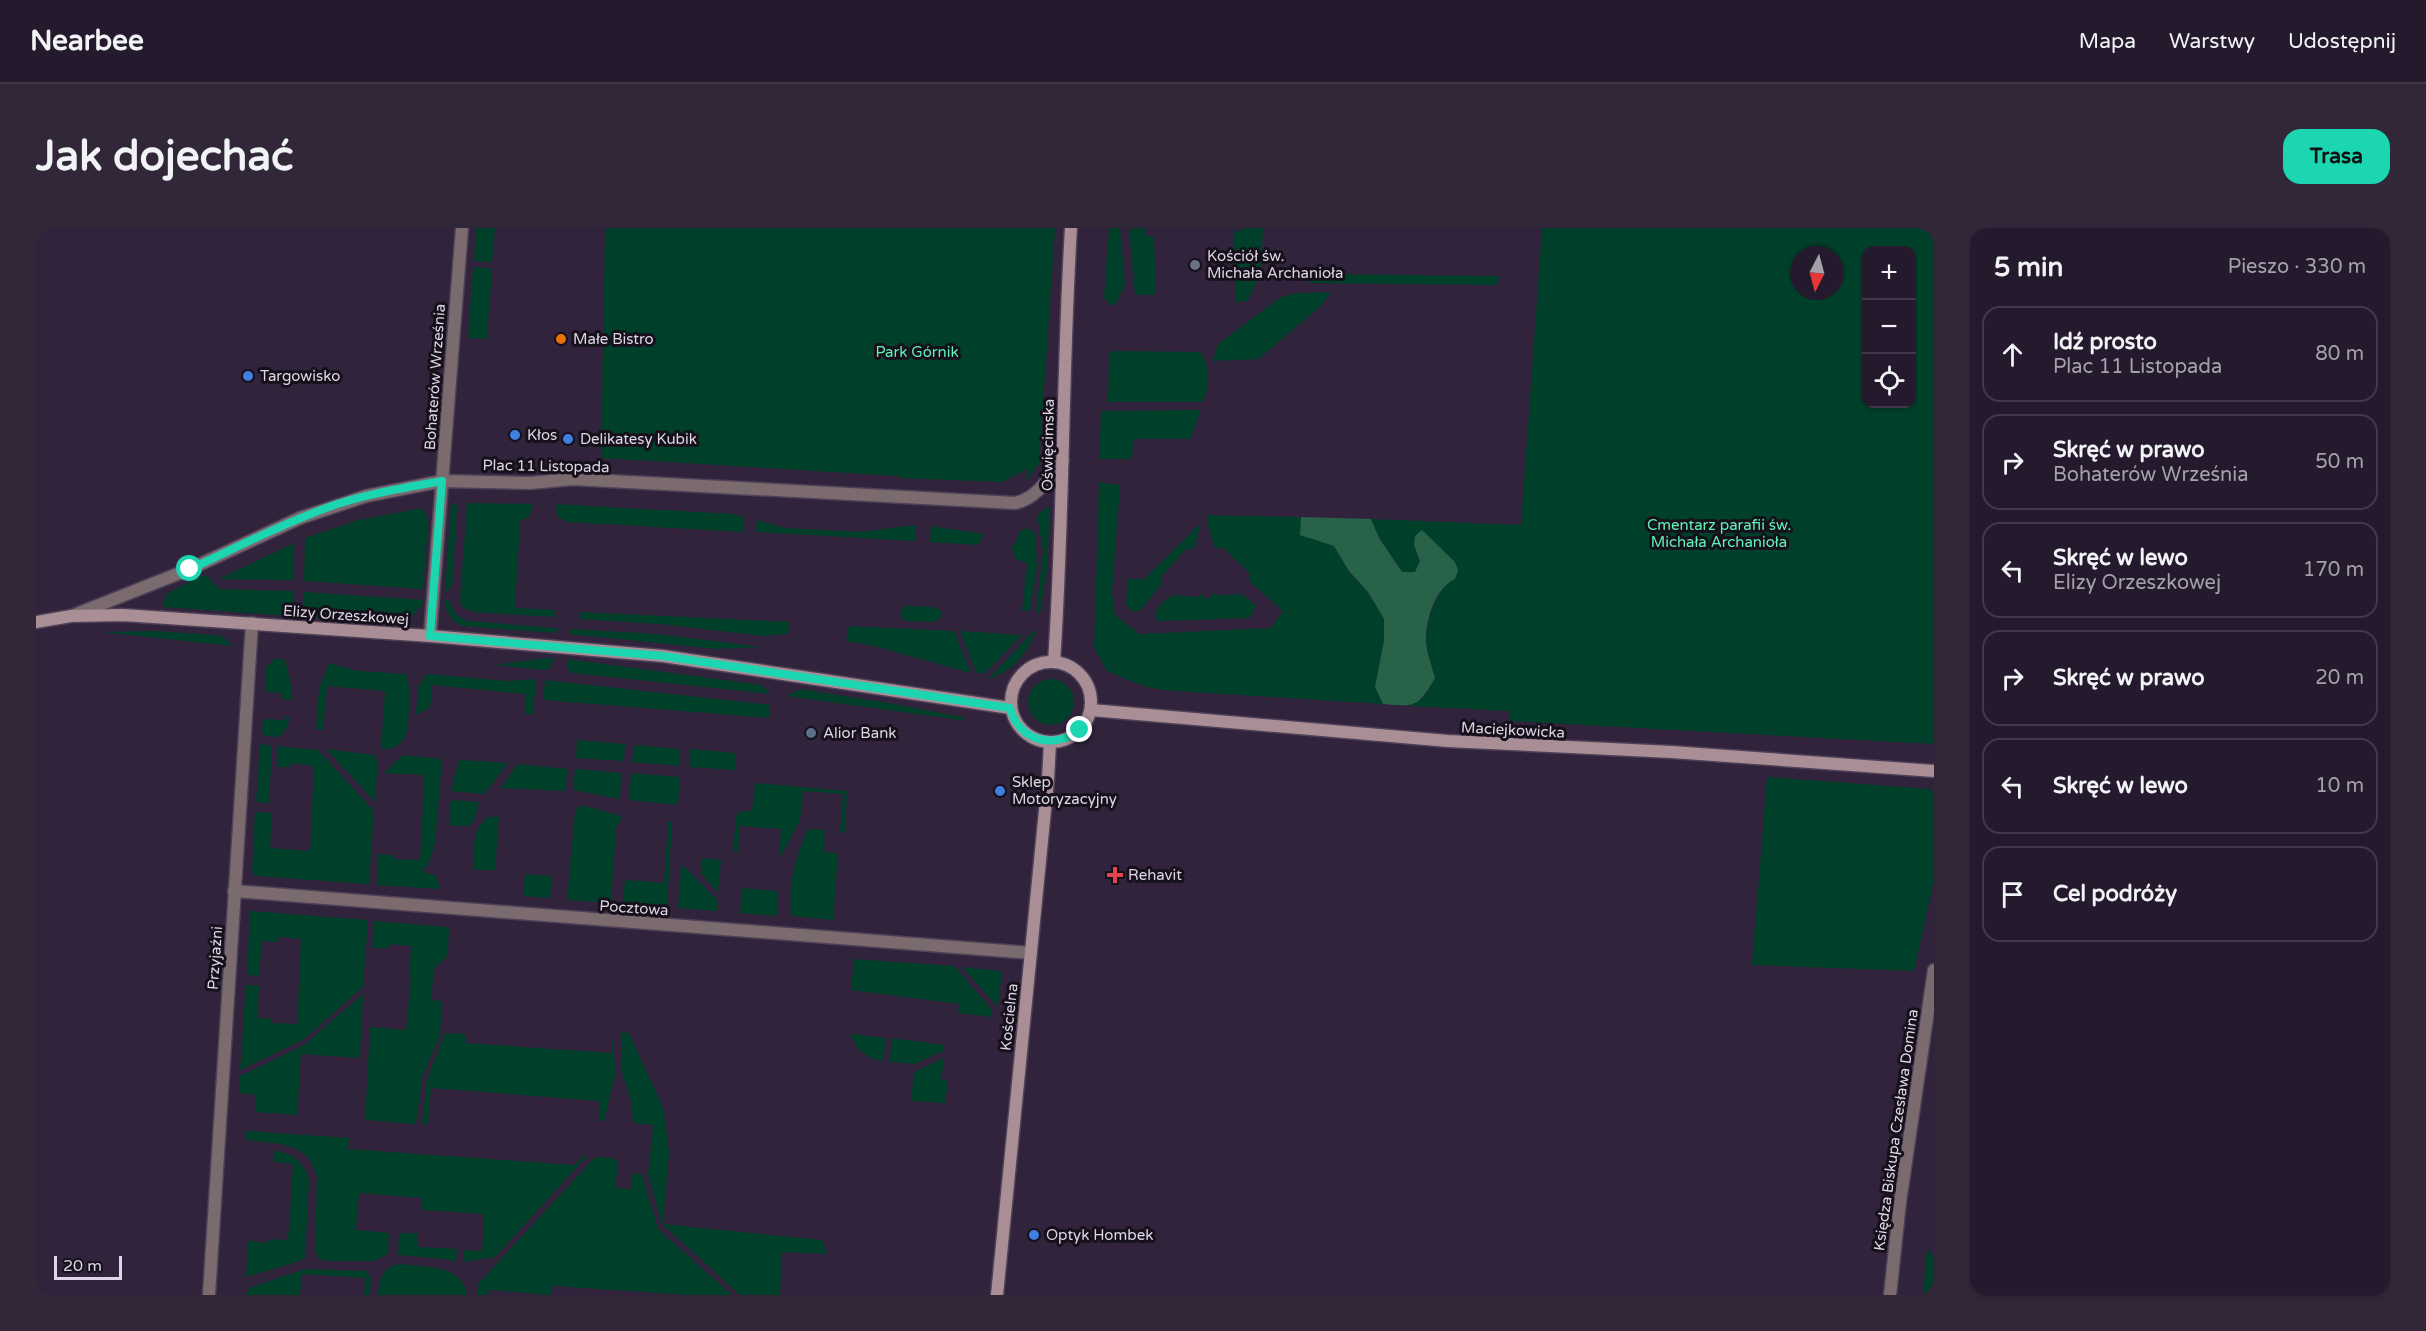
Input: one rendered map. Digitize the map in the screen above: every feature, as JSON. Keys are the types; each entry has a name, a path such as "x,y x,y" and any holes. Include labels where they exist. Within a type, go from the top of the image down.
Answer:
{"street":[{"name":"Bohaterów Września","path":"430,636 462,228"},
{"name":"Oświęcimska","path":"1054,662 1063,460 1065,321 1071,228"},
{"name":"Plac 11 Listopada","path":"71,616 190,569 331,506 366,496 442,481 530,483 573,479 1015,503 1034,495 1063,460"},
{"name":"Elizy Orzeszkowej","path":"36,622 71,616 123,615 430,636 663,656 1010,708"},
{"name":"Przyjaźni","path":"209,1295 252,623"},
{"path":"1054,662 1071,667 1084,678 1089,688 1091,710 1080,730 1071,737 1050,742 1039,740 1022,730 1016,723 1010,708 1012,691 1020,676 1036,664 1054,662"},
{"name":"Maciejkowicka","path":"1091,710 1448,741 1672,753 1934,771"},
{"name":"Kościelna","path":"997,1295 1050,742"},
{"name":"Pocztowa","path":"234,891 1031,953"},
{"name":"Księdza Biskupa Czesława Domina","path":"1890,1295 1900,1202 1934,970"}],"green space":[{"path":"476,228 495,228 492,262 474,261"},
{"name":"Park Górnik","path":"605,228 1055,228 1039,464 1026,480 1027,469 1002,482 899,478 899,476 601,458"},
{"path":"1109,228 1120,228 1125,285 1115,305 1111,305 1104,298"},
{"path":"1145,228 1145,236 1154,236 1156,295 1135,295 1129,229"},
{"path":"1243,228 1263,228 1261,274 1247,301 1236,302 1233,231 1242,231"},
{"name":"Cmentarz parafii św. Michała Archanioła","path":"1542,228 1934,228 1934,744 1510,721 1510,711 1409,706 1423,698 1435,678 1426,645 1428,621 1440,593 1458,570 1455,562 1422,531 1414,545 1420,561 1415,573 1402,572 1379,538 1371,519 1521,525"},
{"path":"473,267 492,268 487,339 468,338"},
{"path":"1322,274 1499,276 1498,285 1308,283"},
{"path":"1331,292 1321,306 1258,359 1213,361 1218,344 1281,297 1297,293"},
{"path":"1112,351 1200,352 1206,363 1208,377 1205,397 1202,402 1108,402 1109,353"},
{"path":"1199,410 1190,439 1133,439 1132,459 1099,459 1101,411"},
{"path":"1099,482 1120,485 1112,592 1115,615 1139,634 1271,628 1283,611 1250,582 1250,573 1223,548 1215,548 1207,515 1301,517 1301,535 1334,546 1350,573 1368,592 1384,619 1384,641 1375,687 1383,704 1162,690 1143,686 1107,671 1094,648"},
{"path":"467,503 533,504 529,517 520,521 515,608 555,610 554,617 474,612 463,608 460,601"},
{"path":"451,504 457,505 452,586 447,591 445,590"},
{"path":"555,504 733,514 744,517 743,532 567,522 558,517"},
{"path":"1050,505 1047,570 1040,613 1036,612 1043,551 1037,515"},
{"path":"422,508 428,524 423,589 304,581 305,538 359,520"},
{"path":"1301,517 1371,519 1379,538 1402,572 1415,572 1420,561 1414,545 1415,536 1422,530 1455,562 1458,570 1455,579 1442,589 1430,614 1426,645 1435,678 1420,700 1409,705 1383,704 1375,687 1384,641 1384,619 1368,592 1349,571 1334,546 1300,535"},
{"path":"757,520 785,528 861,532 916,525 915,541 756,532"},
{"path":"1201,523 1194,549 1186,549 1161,577 1161,585 1141,610 1134,612 1126,605 1128,579 1144,579"},
{"path":"931,526 984,534 978,545 930,542"},
{"path":"1028,528 1035,533 1037,567 1030,611 1022,610 1027,564 1015,558 1011,545 1015,545 1020,531"},
{"path":"294,543 294,580 219,579"},
{"path":"203,575 219,589 294,591 292,616 163,607 165,596 168,593"},
{"path":"304,592 423,600 423,603 411,618 398,622 302,617"},
{"path":"1213,593 1239,595 1241,593 1256,606 1249,618 1157,621 1157,610 1172,595 1198,597 1201,594 1207,600"},
{"path":"444,599 450,602 455,614 467,621 557,628 556,633 462,626 449,615"},
{"path":"904,606 933,607 941,611 941,617 934,622 905,621 900,614"},
{"path":"579,612 790,622 788,634 762,636 660,624 579,619"},
{"path":"849,626 954,631 971,673 870,645 846,641"},
{"path":"1036,628 1030,645 1019,660 1005,672 988,679"},
{"path":"570,629 657,634 762,647 716,649 570,634"},
{"path":"156,631 215,635 223,637 233,646 102,632"},
{"path":"960,631 1022,635 985,673 976,673"},
{"path":"275,658 285,660 292,688 291,700 282,699 282,693 265,692 266,668"},
{"path":"554,658 550,668 545,670 495,665"},
{"path":"567,659 762,685 770,694 573,673 568,670"},
{"path":"329,663 358,671 406,674 409,716 407,731 402,742 397,746 381,749 385,691 327,686 323,730 316,729 319,689"},
{"path":"427,674 507,681 536,679 533,714 525,714 526,694 432,685 430,708 416,715 418,687"},
{"path":"1051,679 1067,686 1074,702 1067,718 1051,725 1035,718 1028,702 1035,686"},
{"path":"545,680 770,705 769,718 543,700"},
{"path":"800,689 967,718 960,720 787,696"},
{"path":"286,715 289,718 288,726 279,737 266,736 262,732 263,719 285,720"},
{"path":"577,740 625,744 624,761 576,758"},
{"path":"260,744 272,746 269,803 256,802"},
{"path":"634,745 680,749 679,766 632,762"},
{"path":"277,746 318,750 374,811 369,884 255,876 252,872 255,812 272,813 270,848 310,851 314,766 292,763 290,767 277,767"},
{"path":"326,749 375,755 378,763 375,802"},
{"path":"690,749 736,753 735,770 689,767"},
{"path":"403,755 442,759 435,844 428,866 423,868 425,873 436,875 440,889 377,885 378,854 393,855 394,859 420,860 424,775 384,773"},
{"path":"459,760 508,763 484,794 451,791"},
{"path":"517,764 567,769 566,791 501,788"},
{"path":"575,769 621,773 620,799 573,790"},
{"path":"631,773 680,777 678,805 629,800"},
{"path":"1767,777 1929,789 1934,793 1934,879 1914,971 1752,965"},
{"path":"755,783 847,791 845,833 840,832 843,794 803,791 800,820 779,860 781,829 740,826 738,853 733,852 736,817 740,811 752,811"},
{"path":"456,800 479,802 474,820 469,826 449,826 450,802"},
{"path":"581,805 621,816 616,827 611,903 567,900 575,811"},
{"path":"488,817 499,817 495,870 473,870 476,834"},
{"path":"668,821 672,822 667,907 623,904 625,880 664,883"},
{"path":"808,829 825,830 824,852 838,853 833,920 791,916 793,871"},
{"path":"702,858 721,860 718,893 701,873"},
{"path":"681,866 685,867 718,901 717,911 678,908"},
{"path":"525,874 552,876 550,898 523,896"},
{"path":"742,888 777,891 778,916 740,913"},
{"path":"250,911 368,920 363,987 303,1040 240,1070 246,985 259,986 257,1018 272,1019 272,1023 297,1024 301,939 279,937 277,942 262,941 259,976 247,975"},
{"path":"374,921 449,927 448,955 434,969 431,1000 442,1001 440,1035 422,1078 416,1124 365,1120 370,1027 406,1030 411,978 409,978 411,946 389,944 389,948 372,948"},
{"path":"854,959 954,966 992,1010 992,1017 958,1013 959,1004 851,990"},
{"path":"962,967 1002,971 998,1007"},
{"path":"363,994 360,1058 301,1054 297,1115 255,1112 256,1095 239,1093 240,1076 304,1045"},
{"path":"621,1032 629,1033 664,1110 669,1153 663,1224 822,1240 827,1254 782,1252 780,1295 740,1295 662,1224 648,1175 653,1125 633,1123 632,1105 622,1072"},
{"path":"445,1033 466,1034 466,1043 611,1053 612,1038 616,1071 604,1121 599,1121 600,1101 431,1088 428,1125 422,1124 427,1079"},
{"path":"850,1034 886,1038 883,1061 871,1058 862,1052"},
{"path":"892,1038 944,1045 943,1051 915,1064 889,1062"},
{"path":"944,1059 941,1080 948,1081 945,1103 911,1101 914,1072"},
{"path":"246,1131 349,1138 348,1149 575,1165 582,1156 587,1156 495,1257 464,1262 464,1250 482,1251 484,1214 422,1210 422,1198 359,1193 356,1230 389,1233 388,1254 373,1261 324,1261 318,1258 315,1250 317,1177 313,1165 306,1156 289,1146 245,1139"},
{"path":"274,1151 286,1153 301,1163 309,1180 305,1257 300,1261 246,1277 248,1241 267,1243 269,1239 288,1240 293,1164 274,1162"},
{"path":"595,1157 612,1158 618,1162 615,1188 632,1189 632,1174 642,1174 658,1229 732,1295 689,1295 552,1286 551,1295 489,1290 488,1295 477,1295 477,1285"},
{"path":"399,1233 418,1233 418,1247 457,1249 456,1262 447,1259 398,1255"},
{"path":"1927,1248 1934,1258 1934,1295 1923,1295"},
{"path":"398,1264 450,1272 464,1285 467,1295 378,1295 382,1275 388,1268"},
{"path":"305,1269 367,1271 371,1279 370,1295 364,1295 365,1278 302,1274 300,1295 245,1295 249,1288"}],"place":[{"name":"Kościół św. Michała Archanioła","path":"1195,265"},
{"name":"Małe Bistro","path":"561,339"},
{"name":"Targowisko","path":"248,376"},
{"name":"Kłos","path":"515,435"},
{"name":"Delikatesy Kubik","path":"568,439"},
{"name":"Alior Bank","path":"811,733"},
{"name":"Sklep Motoryzacyjny","path":"1000,791"},
{"name":"Rehavit","path":"1115,875"},
{"name":"Optyk Hombek","path":"1034,1235"}],"route":[{"path":"190,569 288,523 331,506 366,496 442,481 430,636 663,656 1010,708 1016,723 1022,730 1039,740 1050,742 1071,737 1080,730"}]}
